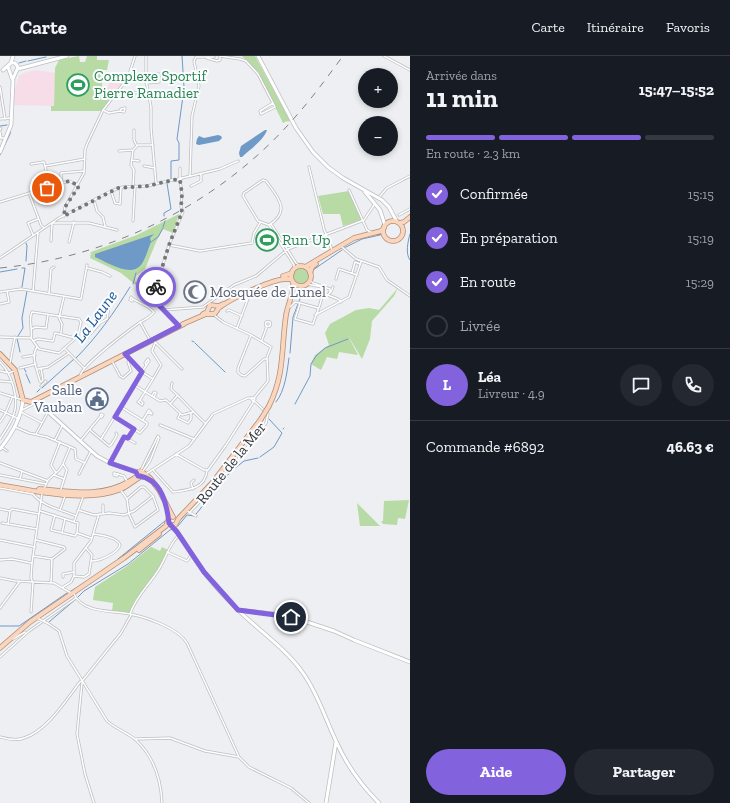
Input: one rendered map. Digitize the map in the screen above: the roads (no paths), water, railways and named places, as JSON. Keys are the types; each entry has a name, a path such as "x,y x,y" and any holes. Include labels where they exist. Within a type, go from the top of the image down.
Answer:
{"main road":[{"path":"2,70 12,63 14,56"},
{"path":"0,152 10,129 12,81 17,66 14,56"},
{"path":"12,63 17,66 23,66 50,58 63,56"},
{"path":"17,66 68,56"},
{"path":"258,56 296,128 309,147 333,171 384,202 403,229"},
{"path":"8,66 12,81"},
{"path":"2,70 15,73"},
{"path":"360,188 377,206 384,220 384,235"},
{"path":"211,307 223,304 266,282 309,266 332,250 366,232 372,233 381,231 390,221 404,222 410,217"},
{"path":"22,399 35,400 46,395 112,360 153,342 179,326 193,320 211,307 288,278 300,286 309,282 310,273 314,266 342,247 363,237 379,234 384,235 389,240 397,240 402,236 403,229 410,220"},
{"path":"303,267 310,273"},
{"path":"293,271 293,281"},
{"name":"Route de la Mer","path":"173,521 188,510 213,482 262,419 277,390 282,372 286,314 292,294 293,281"},
{"name":"Route de la Mer","path":"292,294 300,286"},
{"path":"172,330 184,324"},
{"path":"0,354 10,363 15,371 22,399 21,411 15,427 1,448"},
{"path":"35,400 80,440 91,452 110,463 141,474 153,482 162,495 178,533 208,577 238,610 281,647 299,667 315,692 336,742 357,777 379,803"},
{"name":"Route de la Mer","path":"173,521 225,466"},
{"path":"42,490 100,492 118,487 141,474"},
{"path":"141,474 157,487"},
{"path":"0,483 65,495 99,495 120,489 141,474"},
{"path":"0,648 36,617 72,595 143,547 173,521"},
{"path":"238,610 289,616 334,630 410,662"},
{"path":"326,803 336,742"}],"street":[{"path":"64,216 65,207 79,186 85,171 86,147 103,110 128,78 135,56"},
{"path":"146,56 146,83 151,107 156,184"},
{"path":"207,58 214,56 214,60"},
{"path":"220,60 220,56 246,61 258,74 273,103 275,107 261,114 260,111 273,103"},
{"path":"384,56 410,70"},
{"path":"190,176 192,116 199,86 194,61 196,57 207,58 217,62 226,58"},
{"path":"146,74 159,74 159,82 146,83"},
{"path":"0,87 5,119"},
{"path":"114,96 116,97 147,90"},
{"path":"103,110 109,114 120,111"},
{"path":"0,120 11,118"},
{"path":"0,130 1,138 6,138"},
{"path":"134,130 134,140 137,146"},
{"path":"133,220 134,170 131,165 133,150 137,146 153,145"},
{"path":"119,151 133,150"},
{"path":"45,166 85,158"},
{"path":"132,160 139,162"},
{"path":"0,258 64,216 111,191 121,188 156,184 180,179 220,169 238,161"},
{"path":"31,164 44,162 49,194 54,193"},
{"path":"144,166 155,168"},
{"path":"309,167 326,234 332,250"},
{"path":"179,326 154,301 153,297 169,245 182,212 180,168"},
{"path":"61,183 61,173 81,170 85,171"},
{"path":"191,186 201,181 201,174"},
{"path":"380,196 388,188 410,176"},
{"path":"0,202 70,181 79,186"},
{"path":"260,223 243,195 261,181 266,181 280,202 280,214 270,224"},
{"path":"111,191 114,204 121,204 121,188"},
{"path":"349,190 354,204 364,220 366,232"},
{"path":"29,193 40,224 45,228"},
{"path":"94,200 97,211 104,217 105,226"},
{"path":"164,310 211,307 234,285 256,276 286,250 364,220 374,205"},
{"path":"400,215 410,210"},
{"path":"34,235 28,223 38,219"},
{"path":"52,224 74,222 105,226 117,230"},
{"path":"69,242 74,222"},
{"path":"169,245 200,251 251,244 254,233 260,223"},
{"path":"260,223 270,224"},
{"path":"51,240 52,224"},
{"path":"270,224 294,265 293,271"},
{"path":"33,291 38,232"},
{"path":"342,247 347,253 361,263"},
{"path":"286,250 296,263 303,267"},
{"path":"352,273 355,262 379,267 387,280 410,296"},
{"path":"317,313 342,301 350,295 361,263"},
{"path":"0,292 21,289 81,299 87,265"},
{"path":"49,294 51,269 54,267"},
{"path":"87,268 110,276"},
{"path":"336,280 339,269 357,275"},
{"path":"309,282 321,288 323,293 326,295 342,301"},
{"path":"309,282 328,288 333,287 331,293 326,295"},
{"path":"328,288 332,296 342,301"},
{"path":"300,303 295,319 313,324 323,293 328,288"},
{"path":"0,304 8,302 7,291"},
{"path":"237,328 249,296 248,292"},
{"path":"61,334 62,324 60,316 64,296"},
{"path":"81,376 84,368 88,364 140,322 153,315 154,312 148,307 132,299"},
{"path":"286,314 292,304 300,303 318,308"},
{"path":"78,336 84,341 100,323 107,319 109,306"},
{"path":"153,470 173,492 193,490 202,482 207,471 252,405 253,400 268,381 267,359 271,347 262,340 222,322 211,307"},
{"path":"211,307 218,317"},
{"path":"227,311 229,310 242,316"},
{"path":"31,338 29,322 32,312 80,320 78,336 57,353 37,348"},
{"path":"31,329 36,327 46,328 48,315"},
{"path":"140,322 153,342 182,369"},
{"path":"262,340 267,326"},
{"path":"34,341 38,339 52,341 55,332 75,338"},
{"path":"252,335 238,368 238,372 245,376 264,359 267,359"},
{"path":"0,337 31,338 37,348"},
{"path":"10,363 15,337"},
{"path":"136,401 139,401 161,365 152,350 153,342"},
{"path":"37,348 34,355 40,381 43,381"},
{"path":"64,348 84,368"},
{"path":"38,369 52,365 68,353"},
{"path":"125,354 142,372 153,379"},
{"path":"23,357 34,355"},
{"path":"112,360 120,376 123,378 131,371 128,362 130,360"},
{"path":"0,362 9,373 14,397 13,416 0,439"},
{"path":"20,368 36,364"},
{"path":"101,439 146,365"},
{"path":"41,386 46,382 43,381 42,368"},
{"path":"0,371 9,373 15,371"},
{"path":"0,381 11,382"},
{"path":"172,383 171,388 192,413 205,423"},
{"path":"134,385 162,401 166,400 180,414 183,415 192,413"},
{"path":"152,396 154,392 156,393 154,397"},
{"path":"0,393 22,399"},
{"path":"170,404 178,395"},
{"path":"0,422 14,397"},
{"path":"141,474 153,470 185,449 213,414 247,398 253,400"},
{"path":"21,411 34,404 35,400"},
{"name":"Route de la Mer","path":"188,510 228,471 267,420 268,414 253,400"},
{"path":"115,417 142,433 147,424 121,407"},
{"path":"0,410 18,419"},
{"path":"21,411 42,423"},
{"path":"36,434 48,412"},
{"path":"142,420 148,413 152,414 153,417"},
{"path":"180,414 178,418 188,423 191,419 192,413"},
{"path":"80,440 100,417"},
{"path":"160,424 194,439"},
{"path":"55,440 63,425"},
{"path":"15,427 29,433 55,440 76,450 76,460 85,463"},
{"path":"128,438 134,429"},
{"path":"0,430 4,432"},
{"path":"90,430 110,446 117,435 116,433"},
{"path":"156,436 159,437 152,456 141,474 156,436"},
{"path":"110,463 124,437 135,443"},
{"path":"56,473 51,465 60,442"},
{"path":"29,582 31,578 42,490 63,464 70,447"},
{"path":"1,448 7,451"},
{"path":"79,474 91,452"},
{"path":"176,454 207,471"},
{"path":"0,463 48,481"},
{"path":"61,491 67,470 63,464"},
{"path":"20,479 22,471"},
{"path":"118,474 124,476 127,482"},
{"path":"0,475 46,484"},
{"path":"54,475 64,479"},
{"path":"193,490 191,484 194,480"},
{"path":"120,489 127,499 129,514 134,527 137,527 158,510 153,496 146,488 142,486 127,499"},
{"path":"0,488 33,494 37,500 76,516"},
{"path":"60,510 65,495"},
{"path":"74,522 83,496"},
{"path":"78,510 94,515 103,513 124,515 134,512 153,496"},
{"path":"103,505 103,513"},
{"path":"0,509 10,511 12,509 39,514"},
{"path":"188,510 196,516"},
{"path":"8,524 10,511"},
{"path":"40,511 55,515 74,522 78,525 75,536 52,530 55,515"},
{"path":"62,587 70,583 74,576 74,563 86,548 93,534 99,514"},
{"path":"62,533 65,519"},
{"path":"2,523 37,529"},
{"path":"76,533 91,538"},
{"path":"0,737 22,739 35,732 59,712 121,633 138,598 158,571 178,533"},
{"path":"92,561 101,560 118,550 120,544 112,538 93,534"},
{"path":"0,540 35,547"},
{"path":"33,556 52,559 65,549 64,547 36,540"},
{"path":"74,576 87,576 90,574 92,553 86,548"},
{"path":"167,552 187,561 192,554"},
{"path":"0,560 12,559 32,563"},
{"path":"51,583 52,559"},
{"path":"63,577 63,574 74,572"},
{"path":"0,578 51,583 62,587 92,608 131,614 159,623 180,635 186,640 239,757 249,767 291,788 309,803"},
{"path":"31,578 33,582 31,612"},
{"path":"0,608 20,581"},
{"path":"0,656 72,595"},
{"path":"36,617 55,627 61,634 66,656 107,721 135,739 145,750 156,768 162,803"},
{"path":"0,648 29,631"},
{"path":"82,681 82,695 77,734 85,774 94,803"},
{"path":"135,739 170,738 204,751 239,757"}],"water":[{"path":"267,130 260,141 242,157 240,157 239,153 241,146"},
{"path":"218,135 222,138 219,141 199,145 196,144 199,136 204,138"},
{"path":"154,234 150,238 151,242 143,261 136,269 130,270 118,268 95,257 95,254"}],"waterway":[{"name":"La Laune","path":"182,56 184,87"},
{"path":"28,61 46,57"},
{"path":"19,63 26,61"},
{"name":"La Laune","path":"171,179 171,161 179,160 179,143 177,139 184,89"},
{"path":"0,126 7,125"},
{"path":"0,155 10,134 11,127"},
{"name":"La Laune","path":"164,216 164,213 171,209 167,183"},
{"name":"La Laune","path":"163,227 165,221"},
{"path":"271,226 285,249"},
{"name":"La Laune","path":"151,242 158,237 163,228"},
{"path":"410,234 407,251 410,260"},
{"path":"344,248 362,239 380,235"},
{"path":"26,243 26,261"},
{"path":"312,280 313,270 342,250"},
{"path":"287,252 294,264"},
{"path":"22,268 25,268 22,287"},
{"path":"0,272 17,269"},
{"name":"La Laune","path":"133,284 136,273"},
{"name":"La Laune","path":"76,358 105,324 130,287"},
{"path":"299,301 306,287"},
{"path":"18,336 23,328 22,318 27,291"},
{"path":"143,292 150,299"},
{"path":"290,353 293,317 298,304"},
{"path":"17,338 20,352"},
{"path":"295,404 310,376 311,364 316,356 325,348 348,339"},
{"path":"195,343 225,372"},
{"path":"276,402 284,387 289,358"},
{"name":"La Laune","path":"42,388 74,359"},
{"path":"24,368 26,372"},
{"path":"26,374 30,383"},
{"name":"La Laune","path":"37,392 40,389"},
{"path":"260,457 274,447 282,433 269,419"},
{"path":"143,468 153,447"},
{"path":"234,469 244,461 258,458"},
{"path":"196,514 232,470"},
{"path":"178,526 187,515 194,516"},
{"path":"118,559 165,521"},
{"path":"77,598 84,591 128,564 173,529"},
{"path":"71,591 83,584"},
{"path":"0,626 19,626 67,593"},
{"path":"49,622 76,599"}],"railway":[{"path":"0,268 42,262 84,252 124,238 163,220 200,199 267,147 302,109 343,56"}],"place":[{"name":"Complexe Sportif Pierre Ramadier","path":"78,85"},
{"name":"Run Up","path":"267,240"},
{"name":"Mosquée de Lunel","path":"195,292"},
{"name":"Salle Vauban","path":"97,399"}]}
